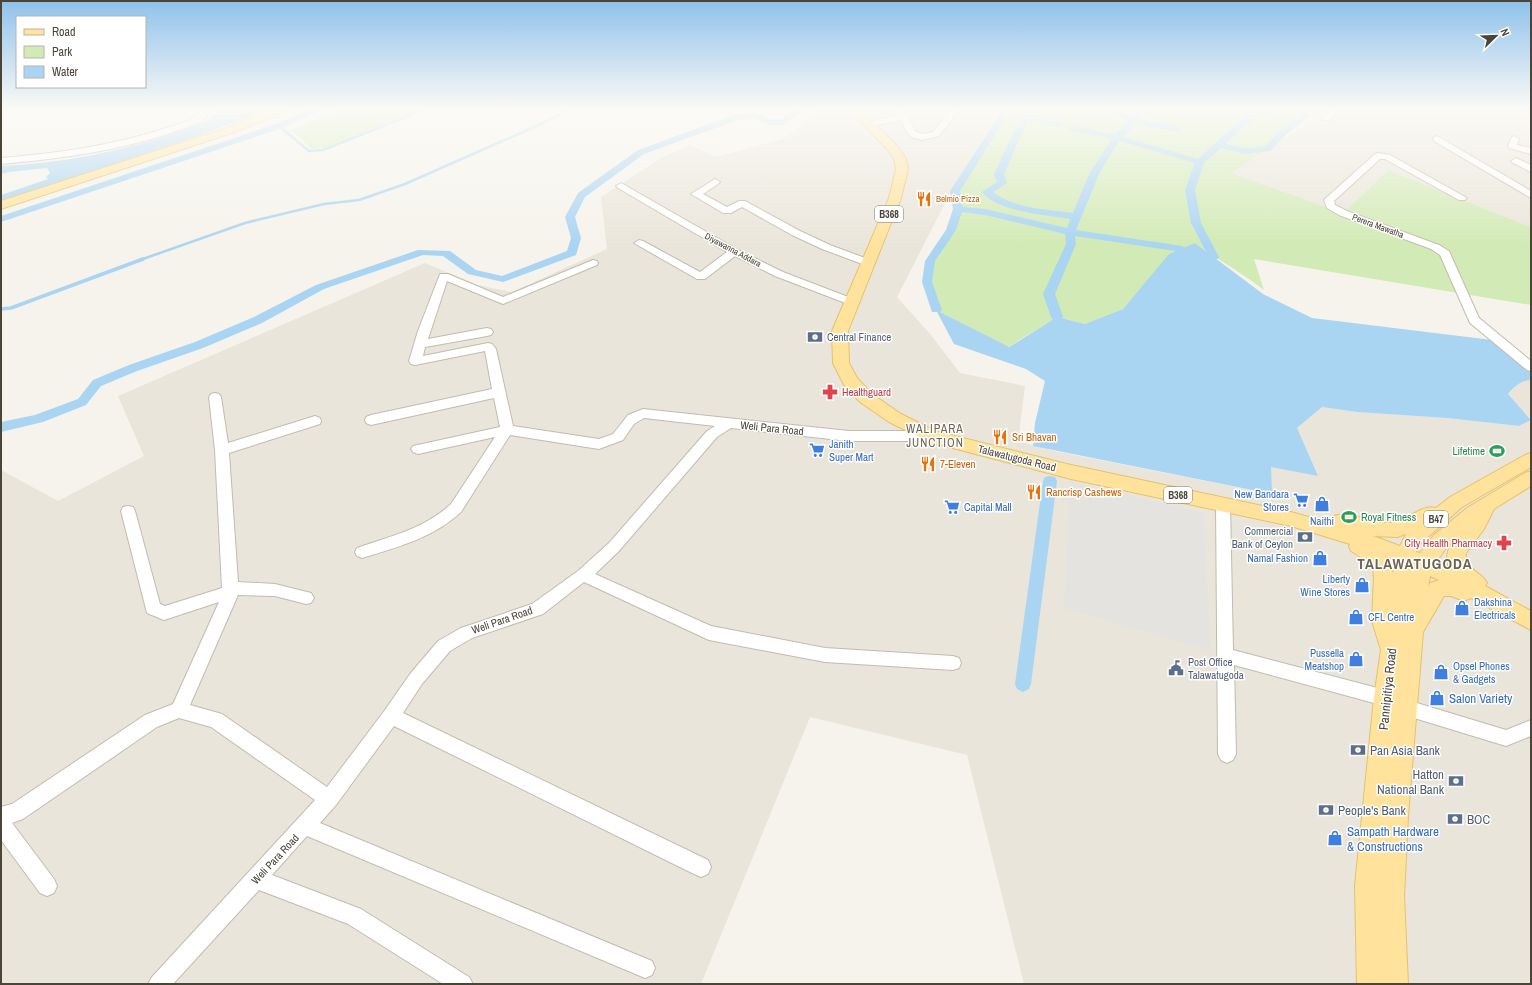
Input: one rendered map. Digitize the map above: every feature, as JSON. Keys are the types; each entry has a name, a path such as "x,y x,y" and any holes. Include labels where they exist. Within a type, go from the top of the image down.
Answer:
{"main road":[{"path":"1,205 154,155"},
{"name":"Talawatugoda Road","path":"897,155 902,169 895,198 840,331 841,363 850,381 866,398 895,418 930,436 1071,472 1266,513 1330,530 1414,559 1531,621"},
{"name":"Pannipitiya Road","path":"1394,984 1391,896 1396,816 1418,585 1413,539 1456,502 1531,459"},
{"name":"Pannipitiya Road","path":"1370,984 1368,886 1385,698 1391,650 1414,559 1441,540 1474,513 1531,478"},
{"path":"1489,503 1476,527 1457,551 1456,557 1458,566 1464,574 1531,621"},
{"path":"1266,513 1321,518 1388,531 1403,529 1450,508"},
{"path":"1266,513 1355,544 1378,559 1382,567 1383,574 1382,621 1391,650"},
{"path":"1413,632 1437,589 1443,587 1452,588 1531,621"}],"street":[{"path":"1,161 65,155"},
{"path":"1464,155 1531,195"},
{"name":"Perera Mawatha","path":"1462,198 1387,158 1378,156 1329,200 1330,206 1343,213 1435,247 1445,253 1474,320 1531,367"},
{"path":"1458,159 1531,202"},
{"path":"1516,161 1531,169"},
{"path":"714,182 696,194 727,211 742,203 820,244 869,263"},
{"name":"Diyawanna Addara","path":"621,186 734,252 779,274 852,302"},
{"path":"639,242 701,277 734,252"},
{"path":"362,552 422,533 446,518 456,508 507,430 500,392 490,349 488,347 415,361 444,276 503,301 592,263"},
{"path":"420,344 486,332"},
{"path":"371,420 500,392"},
{"path":"179,710 230,590 222,450 215,397"},
{"path":"418,449 507,430 599,444 612,441 618,437 632,416 643,413 729,423"},
{"path":"222,450 315,421"},
{"name":"Weli Para Road","path":"159,984 329,799 391,716 416,679 444,646 467,633 537,608 583,574 614,547 712,434 729,423 849,436 930,436"},
{"path":"1223,504 1227,754"},
{"path":"128,511 152,608 164,613 230,590 275,590 306,598"},
{"path":"583,574 709,633 825,655 953,663"},
{"path":"1226,655 1385,698"},
{"path":"1407,708 1506,738 1531,728"},
{"path":"1,816 16,812 151,721 179,710 216,720 329,799"},
{"path":"391,716 702,867"},
{"path":"1,824 47,886"},
{"path":"305,826 645,968"},
{"path":"256,879 354,916 462,984"}],"shaded area":[{"path":"668,155 712,155 716,157 724,155 973,155 956,182 897,297 931,335 960,373 1025,386 1018,441 1054,451 1271,494 1271,466 1297,428 1322,407 1357,412 1447,418 1519,426 1531,420 1531,984 1024,984 967,755 810,717 701,984 1,984 1,470 58,501 144,456 118,396 425,263 477,285 512,292 607,249 601,197"},
{"path":"1258,155 1531,155 1531,227 1388,170 1343,213 1230,173"},
{"path":"1531,380 1531,419 1508,394 1517,384"},
{"path":"1070,481 1203,513 1211,651 1064,608"}],"green space":[{"path":"978,155 1258,155 1231,173 1343,213 1388,170 1531,227 1531,305 1254,259 1264,290 1195,243 1169,255 1123,309 1085,324 1057,317 1008,347 936,310 927,282 930,261 951,230 958,209 955,191"}],"water":[{"path":"92,155 141,155 1,202 1,195 48,179 46,177 50,173 47,168 1,174 1,166 47,162"},
{"path":"1195,243 1263,294 1312,318 1492,340 1531,371 1531,380 1518,384 1508,394 1531,420 1519,426 1447,418 1357,412 1322,407 1297,428 1318,476 1271,467 1272,494 1033,446 1035,423 1045,381 1026,369 954,344 936,310 1009,347 1057,317 1085,324 1123,309 1169,254"}],"waterway":[{"path":"1,219 192,155"},
{"path":"140,260 245,223 324,204 359,200 405,184 471,155"},
{"path":"1,427 38,419 82,402 97,383 133,368 199,345 258,320 320,287 422,252 446,253 472,272 503,279 572,253 576,238 570,217 581,195 637,155"},
{"path":"958,209 955,191 978,155"},
{"path":"1007,155 999,175 1002,183 987,192 994,198 1015,206 1076,217"},
{"path":"1076,217 1094,174 1106,155"},
{"path":"1176,155 1200,162"},
{"path":"1200,162 1208,155"},
{"path":"1200,162 1190,190 1196,223 1214,257"},
{"path":"936,310 927,282 930,261 951,230 958,209"},
{"path":"958,209 985,212 1070,232"},
{"path":"1070,232 1076,217"},
{"path":"1057,317 1049,294 1071,244 1070,232"},
{"path":"1070,232 1182,249"},
{"path":"1,309 11,308 143,259"},
{"path":"1023,684 1050,481"}],"place":[{"name":"Belmio Pizza","path":"924,199"},
{"name":"Central Finance","path":"815,337"},
{"name":"Healthguard","path":"830,392"},
{"name":"Sri Bhavan","path":"1000,437"},
{"name":"Janith Super Mart","path":"817,450"},
{"name":"Lifetime","path":"1497,451"},
{"name":"7-Eleven","path":"928,464"},
{"name":"Rancrisp Cashews","path":"1034,492"},
{"name":"New Bandara Stores","path":"1301,500"},
{"name":"Naithi","path":"1322,504"},
{"name":"Capital Mall","path":"952,507"},
{"name":"Royal Fitness","path":"1349,517"},
{"name":"Commercial Bank of Ceylon","path":"1305,537"},
{"name":"City Health Pharmacy","path":"1504,543"},
{"name":"Namal Fashion","path":"1320,558"},
{"name":"Liberty Wine Stores","path":"1362,585"},
{"name":"Dakshina Electricals","path":"1462,608"},
{"name":"CFL Centre","path":"1356,617"},
{"name":"Pussella Meatshop","path":"1356,659"},
{"name":"Post Office Talawatugoda","path":"1176,668"},
{"name":"Opsel Phones & Gadgets","path":"1441,672"},
{"name":"Salon Variety","path":"1437,698"},
{"name":"Pan Asia Bank","path":"1358,750"},
{"name":"Hatton National Bank","path":"1456,781"},
{"name":"People's Bank","path":"1326,810"},
{"name":"BOC","path":"1455,819"},
{"name":"Sampath Hardware & Constructions","path":"1335,838"}],"district":[{"name":"WALIPARA JUNCTION","path":"935,436"},
{"name":"TALAWATUGODA","path":"1415,564"}]}
